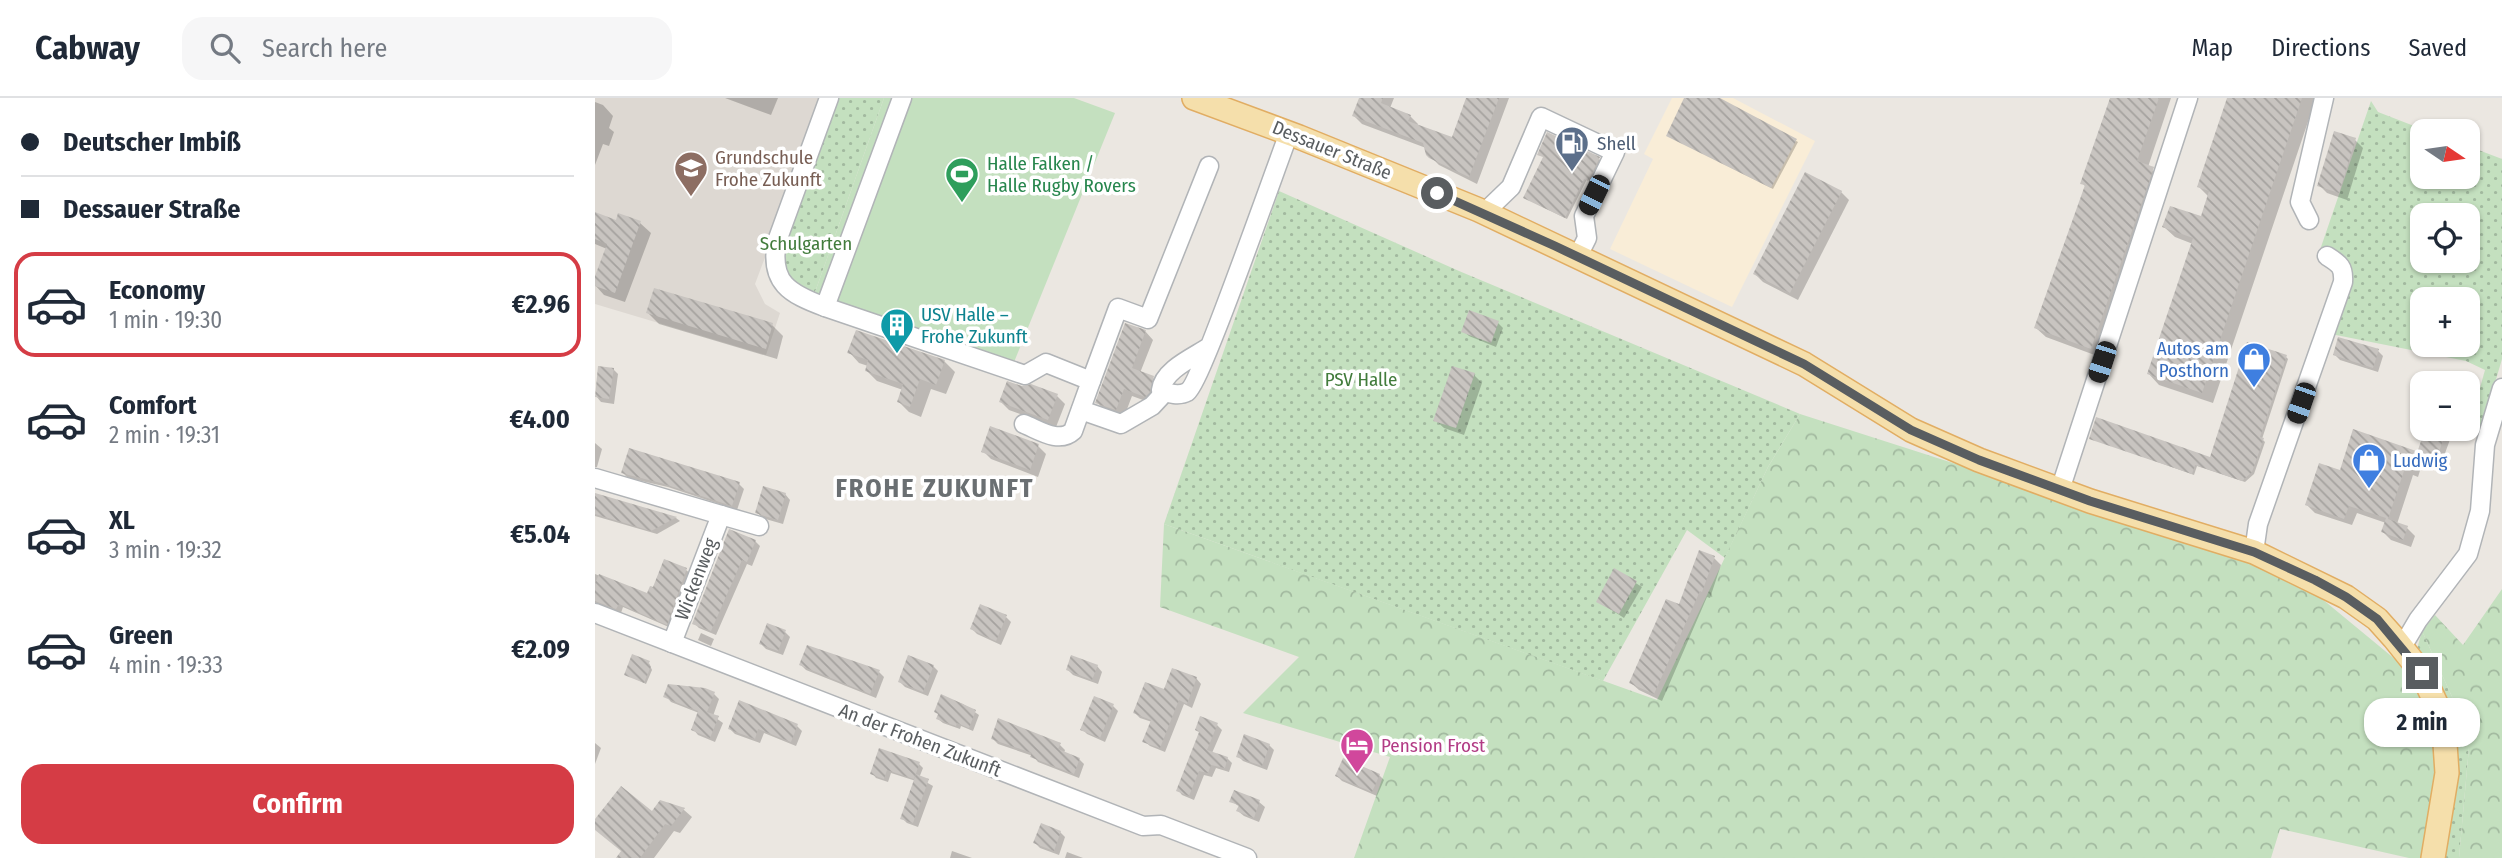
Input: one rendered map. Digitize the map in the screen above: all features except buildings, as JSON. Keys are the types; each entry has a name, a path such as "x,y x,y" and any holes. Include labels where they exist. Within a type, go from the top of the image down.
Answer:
{"main road":[{"name":"Dessauer Straße","path":"1195,98 1289,133 1484,213 1804,364 1911,430 1979,460 2060,491 2254,552 2334,590 2362,607 2377,619 2422,673 2444,729 2447,773 2434,857"}],"street":[{"path":"829,98 776,241 776,271 787,290 825,307 1025,375 1046,363 1097,372"},
{"path":"825,307 902,98"},
{"path":"2060,491 2188,98"},
{"path":"2309,220 2300,202 2324,98"},
{"path":"1484,213 1511,187 1541,117 1615,152 1584,216 1587,238 1578,257"},
{"path":"1081,410 1121,425 1152,407 1165,392 1188,392 1194,385 1289,133"},
{"path":"1024,424 1065,437 1073,430 1097,372 1118,308 1148,318 1209,166"},
{"path":"2254,552 2258,524 2343,282 2344,271 2341,264 2327,256"},
{"path":"2402,647 2418,620 2468,554 2480,511 2485,445 2502,388"},
{"name":"Wickenweg","path":"595,478 758,526"},
{"name":"Wickenweg","path":"672,643 721,515"},
{"name":"An der Frohen Zukunft","path":"595,613 1143,826 1161,825 1247,858"}],"shaded area":[{"name":"Grundschule Frohe Zukunft","path":"595,98 825,98 755,284 765,304 780,313 766,355 595,304"},
{"path":"1672,98 1733,98 1815,141 1732,307 1610,249 1653,159 1644,154"}],"green space":[{"name":"Schulgarten","path":"838,98 884,98 814,295 797,287 784,275 780,243"},
{"name":"Halle Falken / Halle Rugby Rovers","path":"884,98 1074,98 1115,113 1012,367 814,295"},
{"path":"2371,101 2378,112 2410,124 2410,189 2480,189 2480,151 2502,159 2502,359 2480,434 2480,388 2485,370 2466,361 2446,357 2480,357 2480,287 2410,287 2410,350 2331,334 2346,260 2321,247"},
{"name":"PSV Halle","path":"1279,191 1459,271 1800,414 1768,467 1725,558 1687,530 1603,681 1164,524"},
{"path":"1800,414 2230,552 2310,589 2413,674 2445,756 2426,858 2409,858 2280,829 2271,858 1354,858 1390,757 1243,713 1299,657 1160,607 1164,524 1657,700 1768,467"},
{"path":"2502,589 2502,858 2459,858 2470,736 2422,631 2435,615 2463,645"},
{"path":"2422,631 2470,736 2459,858 2442,858 2417,649"}],"place":[{"name":"Shell","path":"1572,173"},
{"name":"Grundschule Frohe Zukunft","path":"691,198"},
{"name":"Halle Falken / Halle Rugby Rovers","path":"962,204"},
{"name":"USV Halle – Frohe Zukunft","path":"897,355"},
{"name":"Autos am Posthorn","path":"2254,389"},
{"name":"Ludwig","path":"2369,490"},
{"name":"Pension Frost","path":"1357,775"}],"district":[{"name":"FROHE ZUKUNFT","path":"935,488"}],"route":[{"path":"1437,193 1754,339 1827,376 1911,430 1979,460 2090,501 2201,534 2279,562 2362,607 2377,619 2422,673"}]}
